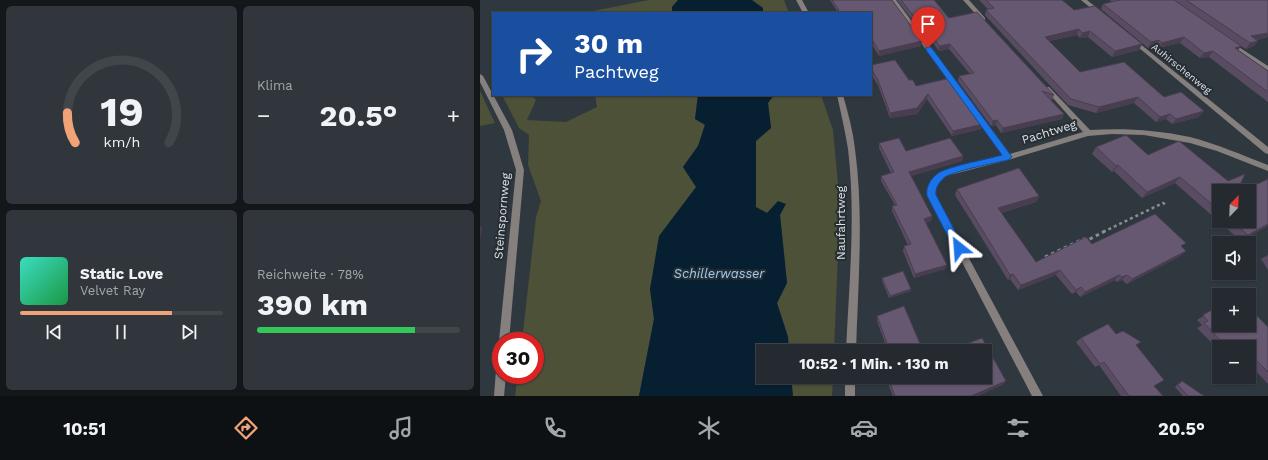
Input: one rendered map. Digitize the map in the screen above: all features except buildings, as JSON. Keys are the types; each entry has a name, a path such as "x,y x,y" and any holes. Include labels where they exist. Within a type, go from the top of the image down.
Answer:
{"street":[{"path":"799,0 805,12"},
{"path":"893,0 1008,157"},
{"path":"966,0 987,23"},
{"path":"1084,0 1108,20"},
{"name":"Auhirschenweg","path":"1127,35 1268,151"},
{"path":"1224,39 1268,69"},
{"name":"Steinspornweg","path":"480,76 508,130 520,170 505,332"},
{"path":"1040,81 1088,133"},
{"name":"Naufahrtweg","path":"840,96 852,154 854,194 851,344"},
{"name":"Pachtweg","path":"1038,396 935,202 931,191 935,181 944,174 1088,133 1144,132 1162,134 1220,149 1268,168"},
{"path":"498,396 499,384"},
{"path":"850,384 850,396"}],"path":[{"path":"1045,258 1083,239 1088,240 1163,203 1166,205"}],"green space":[{"path":"649,0 678,0 672,7 672,12 588,12"},
{"path":"784,0 789,12 763,12 763,8 751,1"},
{"path":"480,91 495,123 480,126"},
{"path":"503,96 532,96 536,100 527,120 566,122 597,107 595,96 698,96 695,119 705,124 698,146 683,167 696,187 650,288 654,319 639,396 515,396 517,384 544,384 544,332 523,332 536,217 541,201 528,165 529,135 519,128"},
{"path":"773,96 821,96 833,130 840,205 834,344 788,344 788,337 777,303 787,283 780,215 768,213 756,208 756,141 771,128 768,103"},
{"path":"792,384 833,384 832,396 793,396"}],"water":[{"path":"678,0 752,0 763,8 763,12 672,12 672,7"},
{"name":"Schillerwasser","path":"698,96 773,96 768,103 771,128 756,141 756,207 767,213 778,201 786,204 780,215 787,283 777,303 788,337 788,344 756,344 756,384 792,384 793,396 639,396 654,319 650,289 659,236 696,187 683,167 698,146 705,125 695,119"}],"route":[{"path":"928,48 1008,157 944,174 938,177 935,181 931,191 931,196 959,248"}]}
